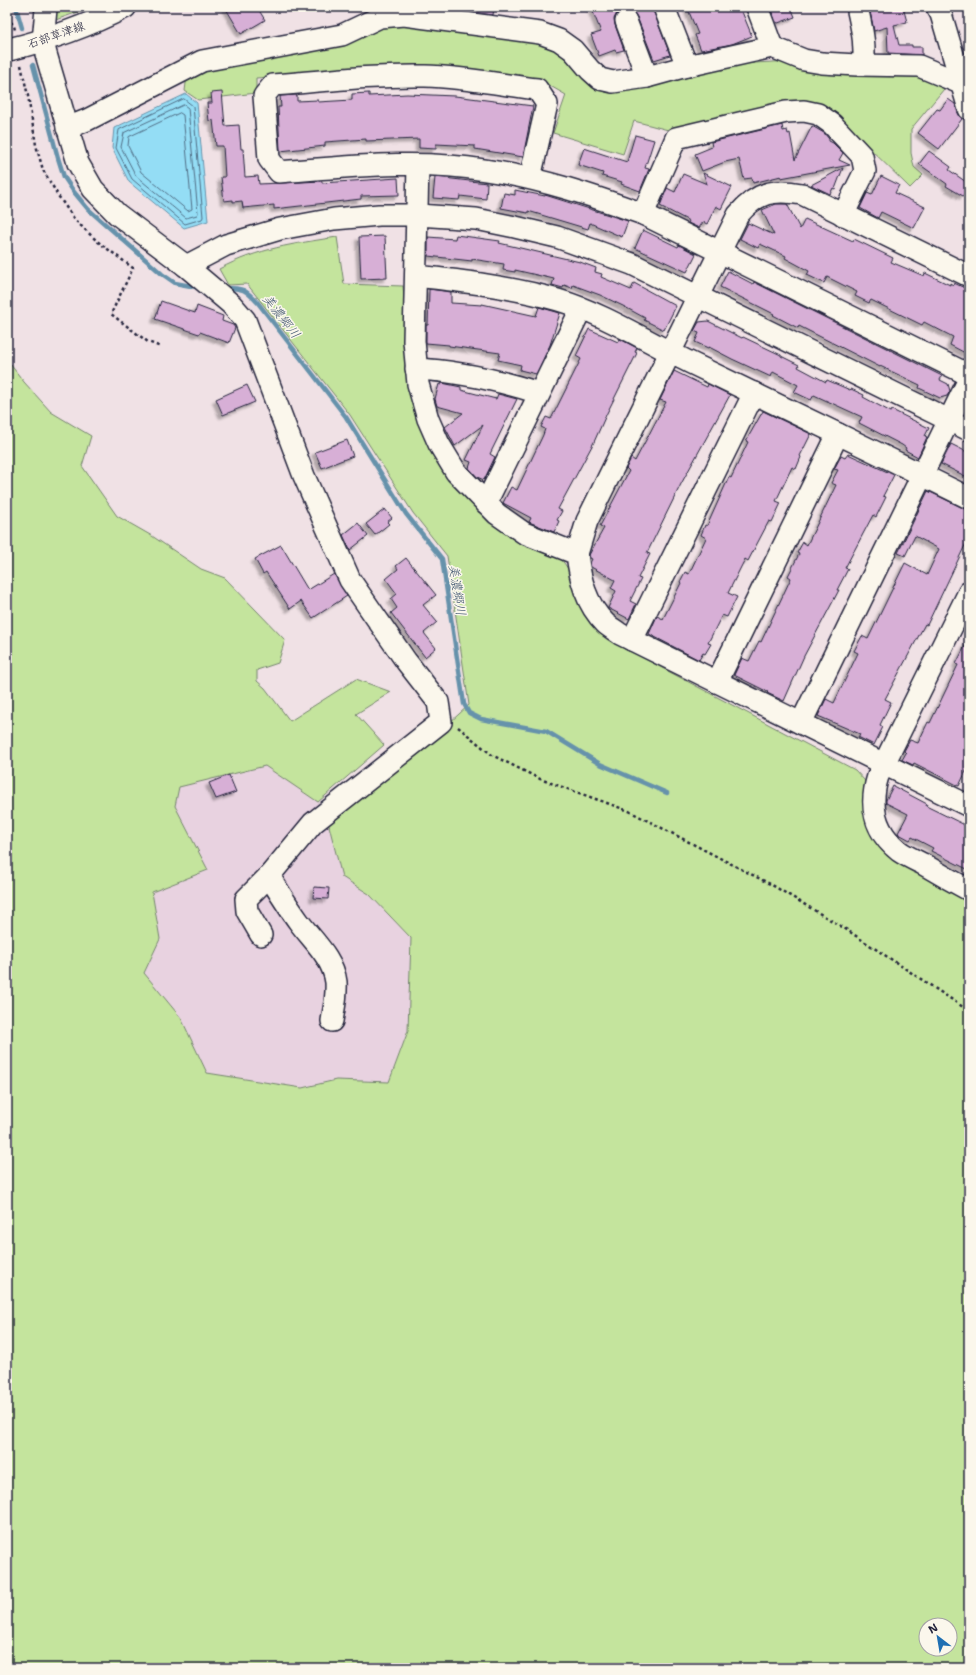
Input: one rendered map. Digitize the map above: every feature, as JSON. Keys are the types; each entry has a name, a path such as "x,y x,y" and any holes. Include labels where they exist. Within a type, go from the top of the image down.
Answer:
{"main road":[{"name":"石部草津線","path":"13,49 43,41 108,16 126,7"}],"street":[{"path":"664,7 687,66"},
{"path":"757,7 772,47"},
{"path":"937,7 941,14 960,83 969,109"},
{"path":"46,8 43,41 78,163 93,189 118,214 186,266 231,304 245,320 304,476 350,580 406,661 438,702 441,722 313,823 269,876 246,899 247,911 261,935"},
{"path":"858,11 865,53 863,65"},
{"path":"67,128 87,120 202,61 342,35 380,17 404,15 540,33 560,40 600,78 613,82 647,77 687,66 772,47 804,60 822,63 919,66 960,83"},
{"path":"626,21 647,77"},
{"path":"530,178 547,104 537,89 462,78 375,76 273,85 264,96 269,159 280,172 386,164 435,165 485,169 530,178 587,193 643,214 969,374"},
{"path":"643,214 676,138 786,112 804,111 818,114 832,124 862,156 865,171 843,215"},
{"path":"418,165 414,341 418,384 428,419 439,444 456,472 497,514 524,533 578,554"},
{"path":"969,276 802,194 784,191 772,192 748,204 738,215 587,521 578,554 580,574 586,596 605,623 620,634 884,764 969,804"},
{"path":"186,266 226,245 280,229 334,219 379,215 418,215 476,219 557,237 632,264 969,430"},
{"path":"416,276 480,284 526,292 581,309 615,324 671,353 969,498"},
{"path":"486,503 581,309"},
{"path":"416,369 472,375 510,384 539,394"},
{"path":"801,723 969,379"},
{"path":"632,640 754,393"},
{"path":"717,682 838,434"},
{"path":"969,592 878,776 873,791 874,813 879,827 886,837 900,851 969,890"},
{"path":"269,876 284,902 321,947 330,965 336,980 336,998 332,1022"}],"path":[{"path":"13,49 43,170 58,197 75,220 96,241 133,268 111,314 148,342 161,347"},
{"path":"441,722 452,723 492,755 540,780 629,811 772,885 844,928 969,1011"}],"shaded area":[{"path":"265,766 318,802 327,818 342,877 369,894 411,938 408,1031 389,1082 336,1080 302,1088 207,1073 181,1018 144,973 160,939 152,892 208,870 175,806 179,787"}],"green space":[{"path":"35,7 92,7 36,27"},
{"path":"383,25 460,28 533,39 552,47 590,81 737,64 791,61 931,77 944,89 911,129 911,153 914,167 923,175 910,188 858,137 819,107 672,131 634,121 623,154 553,133 566,95 545,83 436,66 256,78 256,93 198,100 185,91 187,75"},
{"path":"337,237 344,284 403,286 407,333 431,442 557,553 571,573 580,604 613,642 855,770 865,781 864,797 869,827 969,898 969,1668 7,1668 7,360 24,382 51,412 91,436 82,466 117,516 152,536 201,569 225,578 285,640 278,663 257,670 257,681 265,688 290,721 356,679 391,692 356,714 384,745 318,802 265,766 179,787 175,806 208,870 152,892 160,939 144,973 181,1018 207,1073 302,1088 336,1080 389,1082 408,1031 411,938 369,894 342,877 327,818 428,742 469,705 447,556 413,513 350,415 247,284 228,285 219,269 262,251"}],"water":[{"path":"186,94 197,103 208,221 184,228 129,182 112,148 114,128"}],"building":[{"path":"225,7 257,7 265,20 241,34"},
{"path":"457,7 494,7 493,15 456,10"},
{"path":"591,7 652,7 670,55 654,60 637,17 628,9 621,10 617,13 614,19 624,50 616,52 615,50 599,56 591,35 601,32"},
{"path":"687,7 740,7 752,36 732,44 701,50 695,35 698,34"},
{"path":"770,7 791,7 795,17 778,23 776,22"},
{"path":"869,7 903,7 907,22 894,25 899,45 922,47 922,55 888,53 887,27 874,31"},
{"path":"222,92 225,126 239,125 241,149 243,149 245,177 258,176 259,184 322,181 322,183 398,178 399,195 361,196 361,199 274,209 274,205 243,208 242,201 224,201 221,177 225,177 223,146 216,146 213,120 209,121 207,103 212,103 211,93"},
{"path":"369,93 369,96 407,94 455,96 533,106 523,157 475,149 475,146 436,144 436,149 419,148 419,139 366,141 366,139 325,142 325,146 280,151 278,107 281,107 280,96 297,95 297,101 318,100 318,102 352,100 352,94"},
{"path":"948,99 955,104 962,119 939,149 918,133 937,109 940,110"},
{"path":"782,125 783,131 787,130 788,134 790,133 795,160 812,126 824,133 829,141 843,153 839,160 850,165 781,178 781,176 753,183 752,178 744,179 739,159 725,162 702,171 695,154 712,147 711,142"},
{"path":"635,135 654,140 645,168 649,169 640,191 621,184 622,182 602,176 603,173 578,165 584,148 627,162"},
{"path":"929,151 951,167 949,170 969,184 969,187 963,196 946,186 947,184 919,164"},
{"path":"843,168 835,189 833,188 830,194 811,185"},
{"path":"703,173 732,187 721,209 716,206 707,224 703,222 699,228 660,206 667,188 675,192 683,174 707,184"},
{"path":"881,176 899,185 895,193 925,207 914,228 881,212 878,218 860,208 867,193 872,195"},
{"path":"435,177 487,183 486,199 460,196 459,200 433,198"},
{"path":"515,190 545,195 628,221 622,237 590,223 588,229 528,211 528,213 501,208 504,193 515,195"},
{"path":"776,204 787,204 800,229 805,219 853,241 854,239 893,258 891,262 924,276 925,273 950,285 950,283 953,285 954,283 969,290 969,355 950,345 953,337 924,322 922,325 871,300 869,303 855,296 857,292 827,277 824,283 807,275 809,271 785,258 786,256 760,244 758,248 740,239 748,223 774,235 762,210"},
{"path":"643,230 696,254 687,272 635,248"},
{"path":"456,235 500,241 499,243 580,262 596,268 595,272 602,274 601,277 631,290 634,283 676,306 664,330 644,320 645,318 600,295 573,285 572,288 564,285 563,288 552,285 554,279 515,270 515,272 503,270 504,264 472,259 472,261 428,256 428,237 455,239"},
{"path":"385,236 387,278 361,279 359,237"},
{"path":"728,271 753,284 754,282 942,376 940,380 948,384 950,391 947,396 940,398 919,388 920,385 880,367 799,326 798,328 773,315 774,314 720,287"},
{"path":"429,289 451,292 451,303 482,304 536,316 539,307 560,313 550,345 536,374 520,370 521,365 498,360 500,353 426,343"},
{"path":"161,301 195,313 197,306 223,316 222,321 233,325 235,328 229,343 200,332 199,334 155,319"},
{"path":"708,321 781,355 799,365 798,367 826,382 827,380 850,390 851,389 864,395 863,397 891,412 892,410 929,428 925,436 927,437 918,457 905,450 906,448 902,445 859,423 862,417 814,395 811,400 794,392 798,385 773,372 771,377 709,347 708,348 695,342 699,333 694,331 699,322"},
{"path":"589,329 618,342 620,339 637,348 635,352 637,353 594,442 558,509 562,511 557,520 559,521 554,532 529,522 531,518 503,503 511,487 517,490 543,435 545,429 541,427 546,417 551,419 581,359 576,356"},
{"path":"674,371 707,387 708,384 730,395 681,484 647,553 650,554 638,578 641,579 630,601 636,604 629,619 608,608 616,591 611,588 615,580 591,567 590,563 592,559 589,555 604,528 600,526 629,471 626,468 631,458 635,461 666,402 660,400"},
{"path":"442,383 461,387 461,390 496,399 498,394 517,399 490,454 495,457 484,480 477,477 469,468 471,462 466,460 483,425 455,446 445,427 463,413 437,406 435,399 439,384 441,385"},
{"path":"247,385 255,402 223,415 216,399"},
{"path":"763,411 811,434 800,456 801,457 796,469 792,467 776,501 781,503 772,522 769,521 748,561 745,559 728,593 737,597 727,617 722,615 708,643 711,644 699,660 649,634 657,616 663,619 685,572 689,574 706,538 701,535 705,525 707,526 729,477 731,478 748,442 746,441"},
{"path":"347,440 353,456 322,468 315,452"},
{"path":"951,444 969,453 969,478 941,464"},
{"path":"848,454 894,475 883,496 886,497 876,517 873,515 845,568 848,569 837,590 839,590 804,656 784,701 734,675 742,658 749,661 759,641 761,642 791,578 788,576 799,554 797,553 803,542 807,545 836,485 831,483 838,470 834,469 841,456 845,458"},
{"path":"928,491 969,511 969,537 927,625 925,624 885,699 891,702 880,725 883,727 874,745 858,737 860,734 818,716 826,699 834,703 858,653 854,651 862,636 868,639 905,563 927,575 939,549 915,536 905,556 898,553"},
{"path":"385,509 392,518 387,522 389,524 375,535 366,524"},
{"path":"358,523 368,536 350,550 343,535"},
{"path":"281,545 308,590 334,574 347,596 313,618 301,601 290,609 266,572 263,574 255,559"},
{"path":"406,558 436,595 423,605 437,622 424,633 436,648 425,657 391,613 397,608 391,599 397,594 386,579 398,569 396,566"},
{"path":"969,638 969,765 959,786 914,763 913,765 902,760 906,753 904,751 910,740 918,743 928,722 930,723 958,665 956,664"},
{"path":"229,775 236,792 216,799 209,783"},
{"path":"893,786 927,804 926,806 969,827 969,870 931,851 933,848 912,837 910,840 898,833 908,814 886,803"},
{"path":"314,887 329,888 328,899 313,898"}],"waterway":[{"name":"美濃郷川","path":"16,7 22,28"},
{"name":"美濃郷川","path":"33,65 64,177 74,192 88,209 162,274 175,283 196,287"},
{"name":"美濃郷川","path":"224,288 244,290 258,303 346,417 406,514 442,559 464,704 469,713 481,719 546,731 600,764 667,793"}]}
